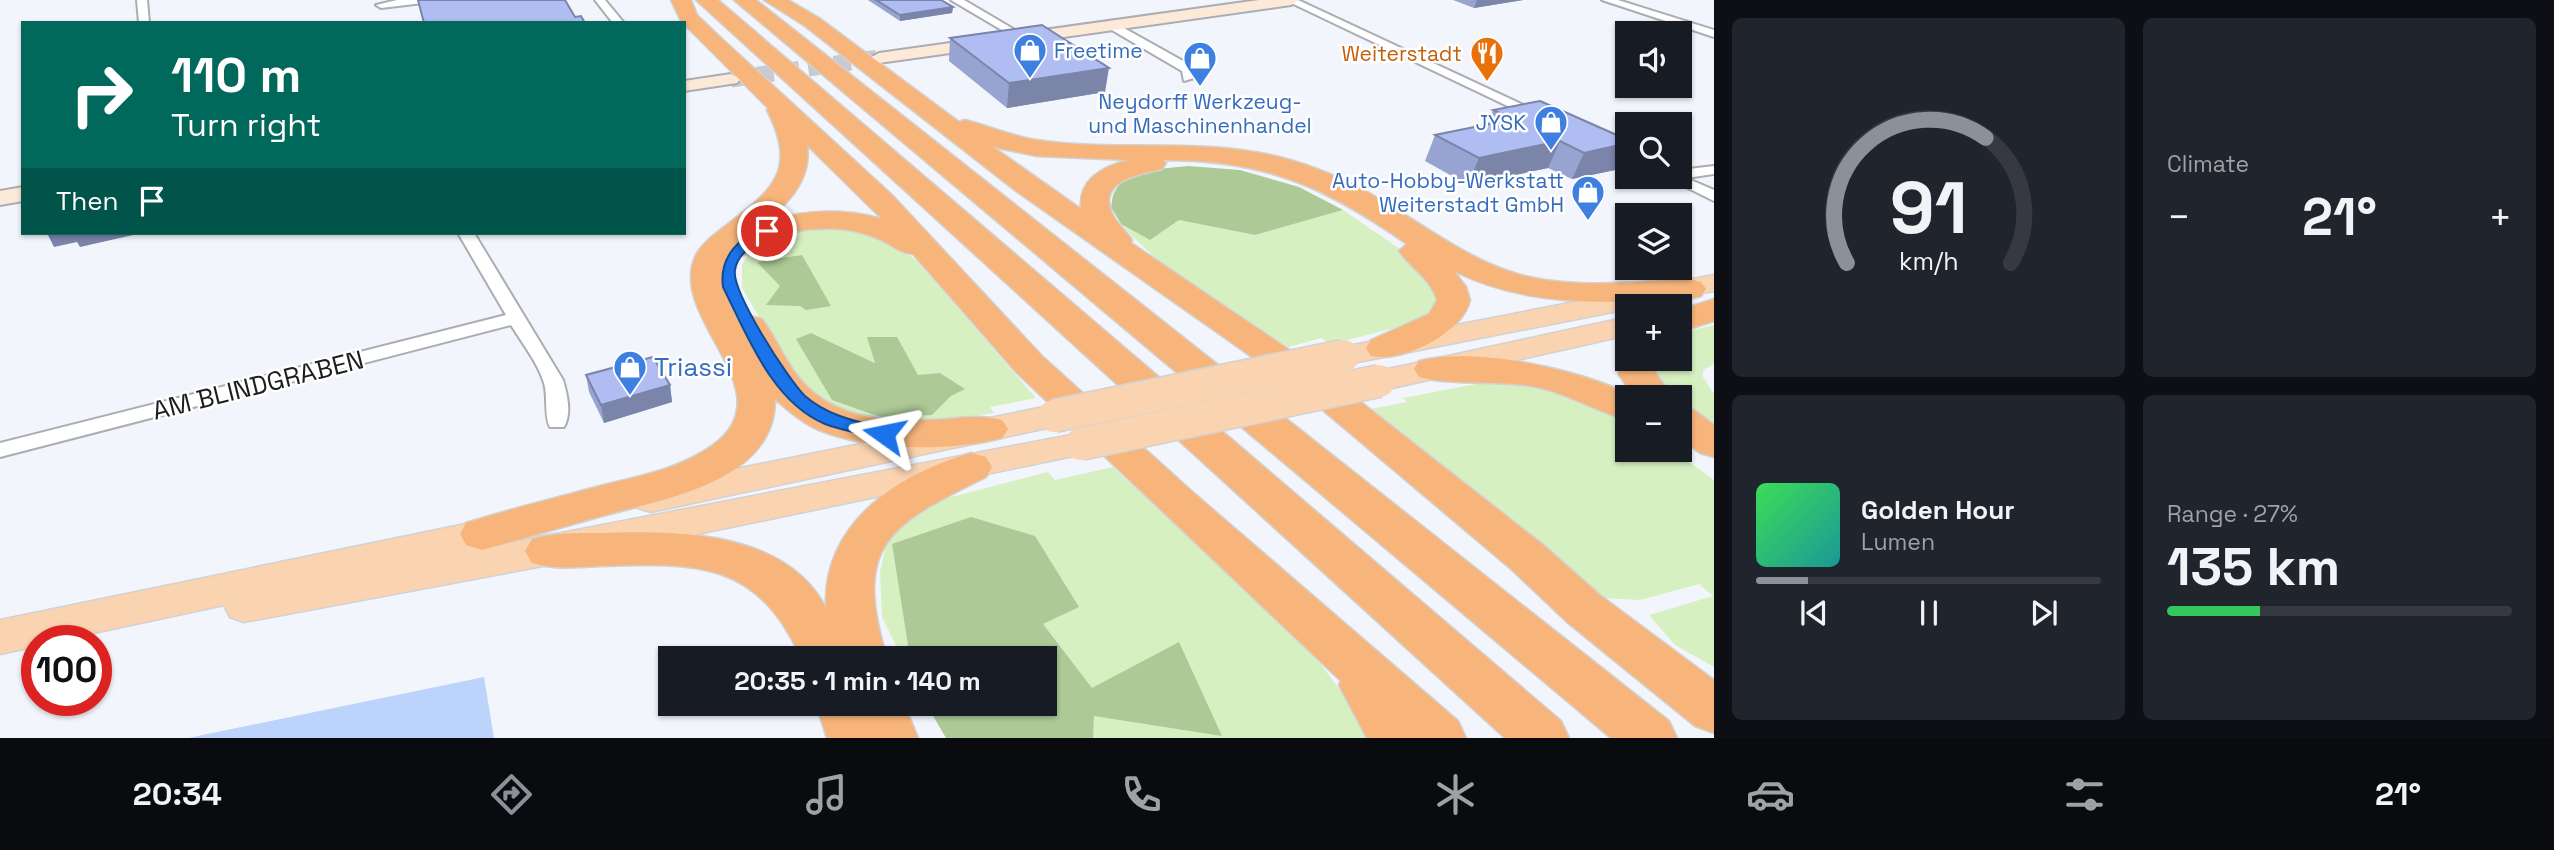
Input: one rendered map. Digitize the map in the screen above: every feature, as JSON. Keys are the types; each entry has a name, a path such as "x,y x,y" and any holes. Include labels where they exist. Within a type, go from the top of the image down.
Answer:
{"highway":[{"path":"681,0 688,17 882,201 1049,383 1181,506 1439,738"},
{"path":"706,0 1542,738"},
{"path":"744,0 1650,738"},
{"path":"774,0 812,22 1026,186 1312,382 1526,556 1671,663 1714,687"},
{"path":"903,90 968,129 1024,146 1090,153 1202,152 1282,166 1315,177 1353,195 1435,248 1490,276 1547,290 1702,301"},
{"path":"482,534 677,480 723,457 746,437 757,410 757,397 746,365 712,299 707,270 721,245 771,204 787,186 793,172 797,159 793,135 765,92"},
{"path":"1151,271 1103,227 1096,217 1093,200 1104,179 1123,169 1142,164 1188,160 1246,166 1284,175 1317,188 1355,210 1414,250 1437,270 1450,286 1455,300 1451,315 1432,328 1384,348"},
{"path":"961,290 903,239 879,228 849,221 802,222 767,231 740,248 728,271 730,287 737,304 780,379 789,391 813,411 840,423 884,434 980,448"},
{"path":"1432,369 1531,373 1577,385 1615,402"},
{"path":"1692,428 1714,444"},
{"path":"859,646 850,612 850,580 855,556 865,534 906,499 980,448"},
{"path":"1692,451 1714,467"},
{"path":"548,551 687,550 727,556 754,565 775,579 794,598 812,623 821,646"},
{"path":"1526,556 1584,609 1714,710"},
{"path":"1323,632 1370,692 1395,738"},
{"path":"846,716 854,738"},
{"path":"883,716 891,738"}],"main road":[{"path":"112,634 331,589 548,551 980,448 1054,416 1384,348 1702,301"},
{"path":"0,637 482,534 980,448 1081,444 1615,329"},
{"path":"0,659 21,654"}],"street":[{"path":"142,0 144,21"},
{"path":"381,6 423,0"},
{"path":"600,0 617,21"},
{"path":"956,0 1021,37"},
{"path":"879,58 1291,0 1557,123"},
{"path":"1607,0 1714,34"},
{"path":"1109,24 1188,69 1188,78"},
{"path":"686,86 731,79"},
{"path":"1692,173 1714,170"},
{"path":"1692,186 1714,196"},
{"path":"0,198 21,194"},
{"path":"467,235 553,380 558,399 557,422"},
{"name":"AM BLINDGRABEN","path":"0,450 516,318"}],"green space":[{"path":"1188,166 1240,170 1299,187 1343,210 1255,235 1179,220 1150,240 1121,224 1111,207 1113,195 1122,179 1148,170"},
{"path":"1343,210 1403,251 1439,292 1436,307 1418,322 1331,344 1321,338 1289,347 1222,307 1179,276 1139,243 1121,224 1150,240 1179,220 1255,235"},
{"path":"819,225 846,226 890,240 917,261 1036,398 990,407 994,413 913,425 845,416 797,382 742,288 742,264 753,247 776,234","holes":["811,333 876,363 918,375 940,373 964,389 951,396 932,415"]},
{"path":"802,255 831,306 806,310 800,306 766,305 780,286 757,262"},
{"path":"1714,325 1714,364 1703,370 1703,377 1714,394 1714,432 1692,415 1692,385 1660,385 1653,371 1692,371 1692,330"},
{"path":"811,333 875,363 867,337 897,337 918,375 940,373 965,389 951,396 932,415 880,417 832,400 796,339"},
{"path":"1476,384 1540,384 1615,413 1615,462 1689,462 1714,480 1714,667 1675,645 1649,615 1713,596 1699,584 1640,600 1603,598 1370,409 1407,402 1403,398"},
{"path":"1113,467 1306,644 1356,712 1369,738 1093,738 1093,715 1221,735 1092,688 1042,623 1079,607 892,544 908,646 896,646 882,617 880,572 888,536 943,499 1048,472 1055,480"},
{"path":"971,517 1035,536 1079,607 1043,624 1092,688 1179,642 1222,736 1094,716 1093,738 946,738 933,716 1057,716 1057,646 908,646 892,544"}],"water":[{"path":"484,677 494,738 188,738"}],"building":[{"path":"418,0 565,0 575,17 581,16 584,21 423,21"},
{"path":"876,0 941,0 953,7 900,15"},
{"path":"1042,25 1109,68 1009,83 950,38"},
{"path":"1540,101 1615,134 1615,146 1584,153 1560,141 1479,158 1435,135 1514,119 1493,110"},
{"path":"653,357 670,385 601,405 586,375"}],"tunnel":[{"path":"731,79 879,58"}],"place":[{"name":"Freetime","path":"1030,80"},
{"name":"Weiterstadt","path":"1487,83"},
{"name":"Neydorff Werkzeug- und Maschinenhandel","path":"1200,88"},
{"name":"JYSK","path":"1551,152"},
{"name":"Auto-Hobby-Werkstatt Weiterstadt GmbH","path":"1588,222"},
{"name":"Triassi","path":"630,397"}],"route":[{"path":"767,231 751,239 733,256 728,279 737,304 780,379 789,391 813,411 830,420 860,430 884,434"}]}
